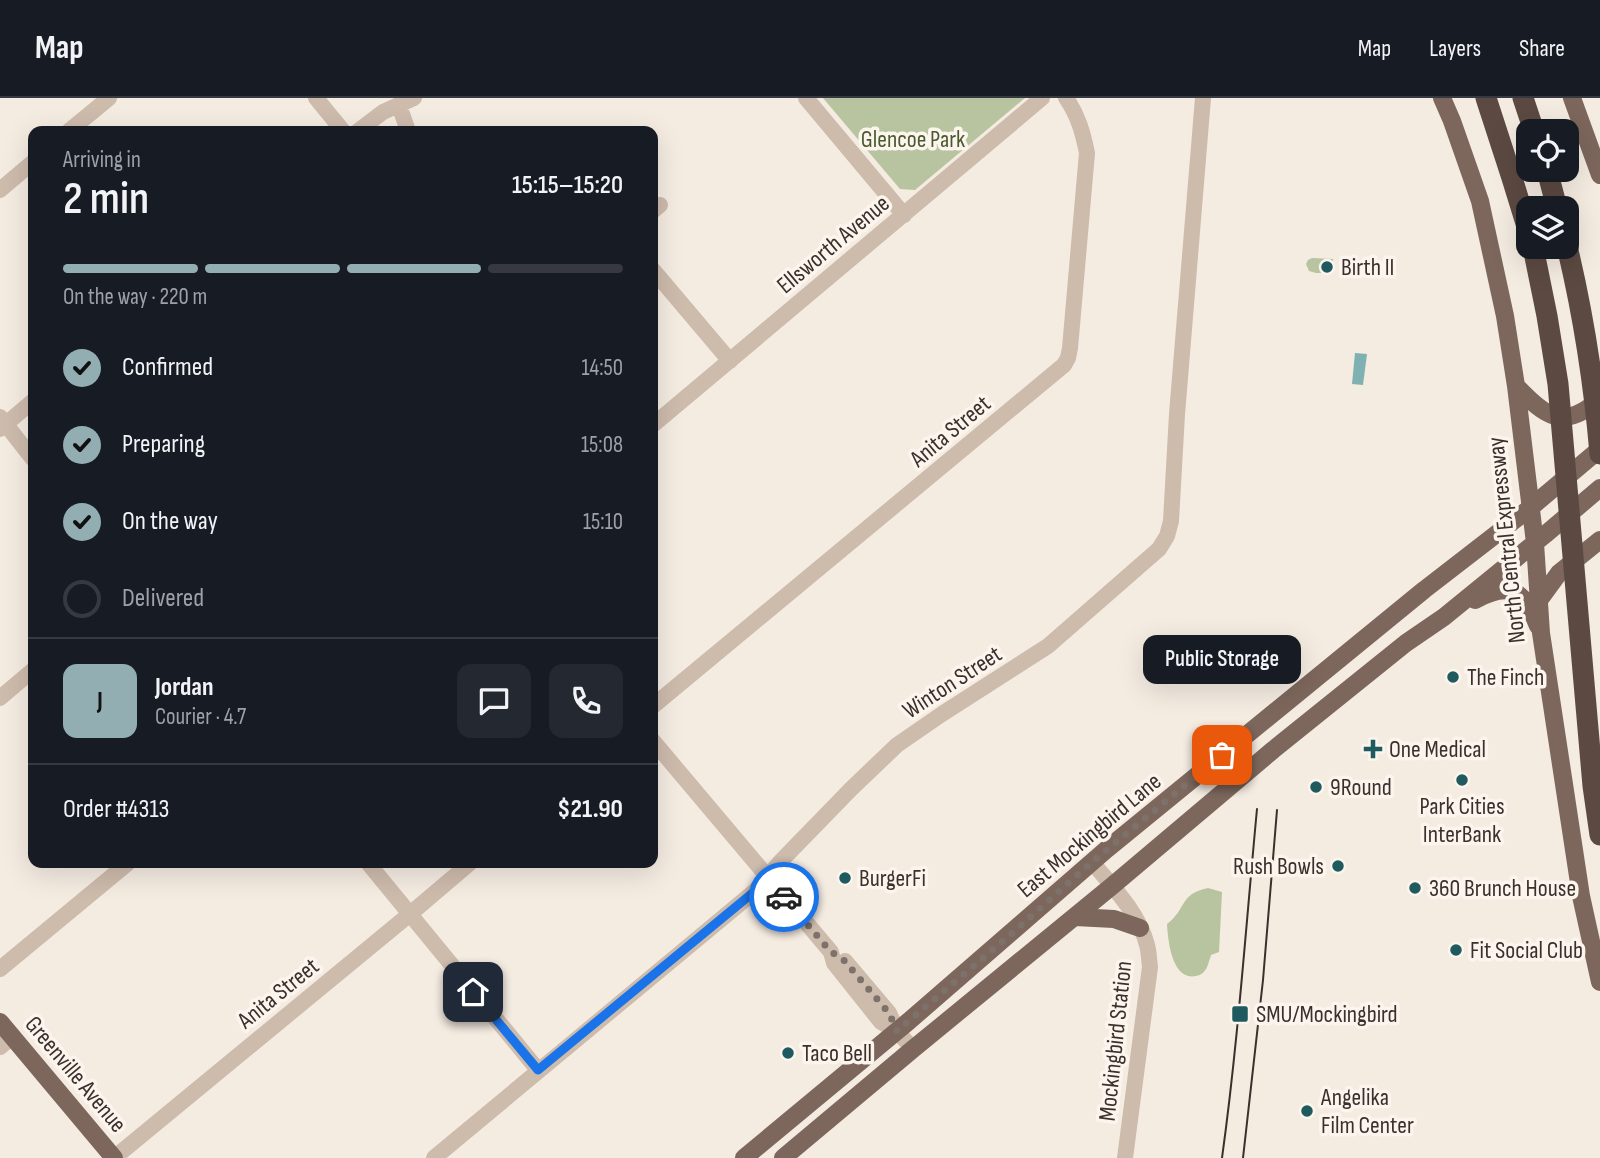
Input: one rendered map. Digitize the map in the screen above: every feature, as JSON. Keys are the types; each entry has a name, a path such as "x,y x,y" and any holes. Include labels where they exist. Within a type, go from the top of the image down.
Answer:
{"highway":[{"path":"1486,98 1518,196"},
{"path":"1523,98 1530,119"},
{"path":"1535,259 1558,384 1593,786 1600,835"},
{"path":"1570,259 1589,359 1600,451"}],"main road":[{"name":"North Central Expressway","path":"1442,98 1480,201 1503,305 1516,386 1530,508 1541,538 1544,592 1541,633 1581,897 1600,982"},
{"path":"1572,98 1600,176"},
{"path":"1516,386 1538,408 1558,418 1586,411 1600,399"},
{"name":"East Mockingbird Lane","path":"744,1158 1184,786 1424,590 1600,451"},
{"path":"783,1158 1273,750 1406,643 1444,617 1600,488"},
{"path":"1544,592 1559,573 1600,540"},
{"path":"1444,617 1492,592 1507,590 1525,600 1541,633"},
{"path":"1334,664 1354,685"},
{"path":"1184,786 1203,809"},
{"path":"1074,917 1114,919 1140,928"},
{"path":"1010,935 1027,955"},
{"name":"Greenville Avenue","path":"0,1022 6,1042 114,1158"}],"street":[{"path":"75,126 109,98"},
{"path":"316,98 339,126"},
{"path":"806,98 904,215"},
{"name":"Ellsworth Avenue","path":"658,421 1042,98"},
{"name":"Anita Street","path":"658,702 1063,365 1068,358 1087,153 1082,130 1066,98"},
{"name":"Winton Street","path":"434,1158 755,891 860,780 897,746 1048,646 1159,549 1167,536 1171,521 1203,98"},
{"path":"365,126 383,112 406,101 408,126"},
{"path":"0,190 28,166"},
{"path":"658,276 730,361"},
{"path":"28,405 2,423 28,453"},
{"path":"0,698 28,674"},
{"path":"658,747 831,952 834,963 881,1023 897,1031 913,1049"},
{"name":"Mockingbird Station","path":"1092,862 1130,911 1148,946 1150,967 1125,1158"},
{"path":"0,969 122,868"},
{"path":"372,868 538,1070"},
{"name":"Anita Street","path":"114,1158 464,868"}],"green space":[{"name":"Glencoe Park","path":"823,98 1025,98 915,190 900,189"},
{"path":"1312,258 1333,259 1332,273 1309,271 1306,264"},
{"path":"1208,888 1222,892 1219,952 1211,955 1203,973 1188,976 1181,972 1173,958 1167,924 1192,894"}],"water":[{"path":"1355,353 1367,354 1363,385 1352,384"}],"tram line":[{"path":"1222,1158 1257,809"},
{"path":"1243,1158 1263,980 1277,810"}],"way so far":[{"path":"784,897 889,1013 897,1031 1092,862 1222,755"}],"place":[{"name":"Birth II","path":"1327,267"},
{"name":"The Finch","path":"1453,677"},
{"name":"One Medical","path":"1373,749"},
{"name":"Public Storage","path":"1222,755"},
{"name":"Park Cities InterBank","path":"1462,780"},
{"name":"9Round","path":"1316,787"},
{"name":"Rush Bowls","path":"1338,866"},
{"name":"BurgerFi","path":"845,878"},
{"name":"360 Brunch House","path":"1415,888"},
{"name":"Fit Social Club","path":"1456,950"},
{"name":"SMU/Mockingbird","path":"1240,1014"},
{"name":"Taco Bell","path":"788,1053"},
{"name":"Angelika Film Center","path":"1307,1111"}],"route":[{"path":"473,992 538,1070 755,891 767,877 784,897"}]}
